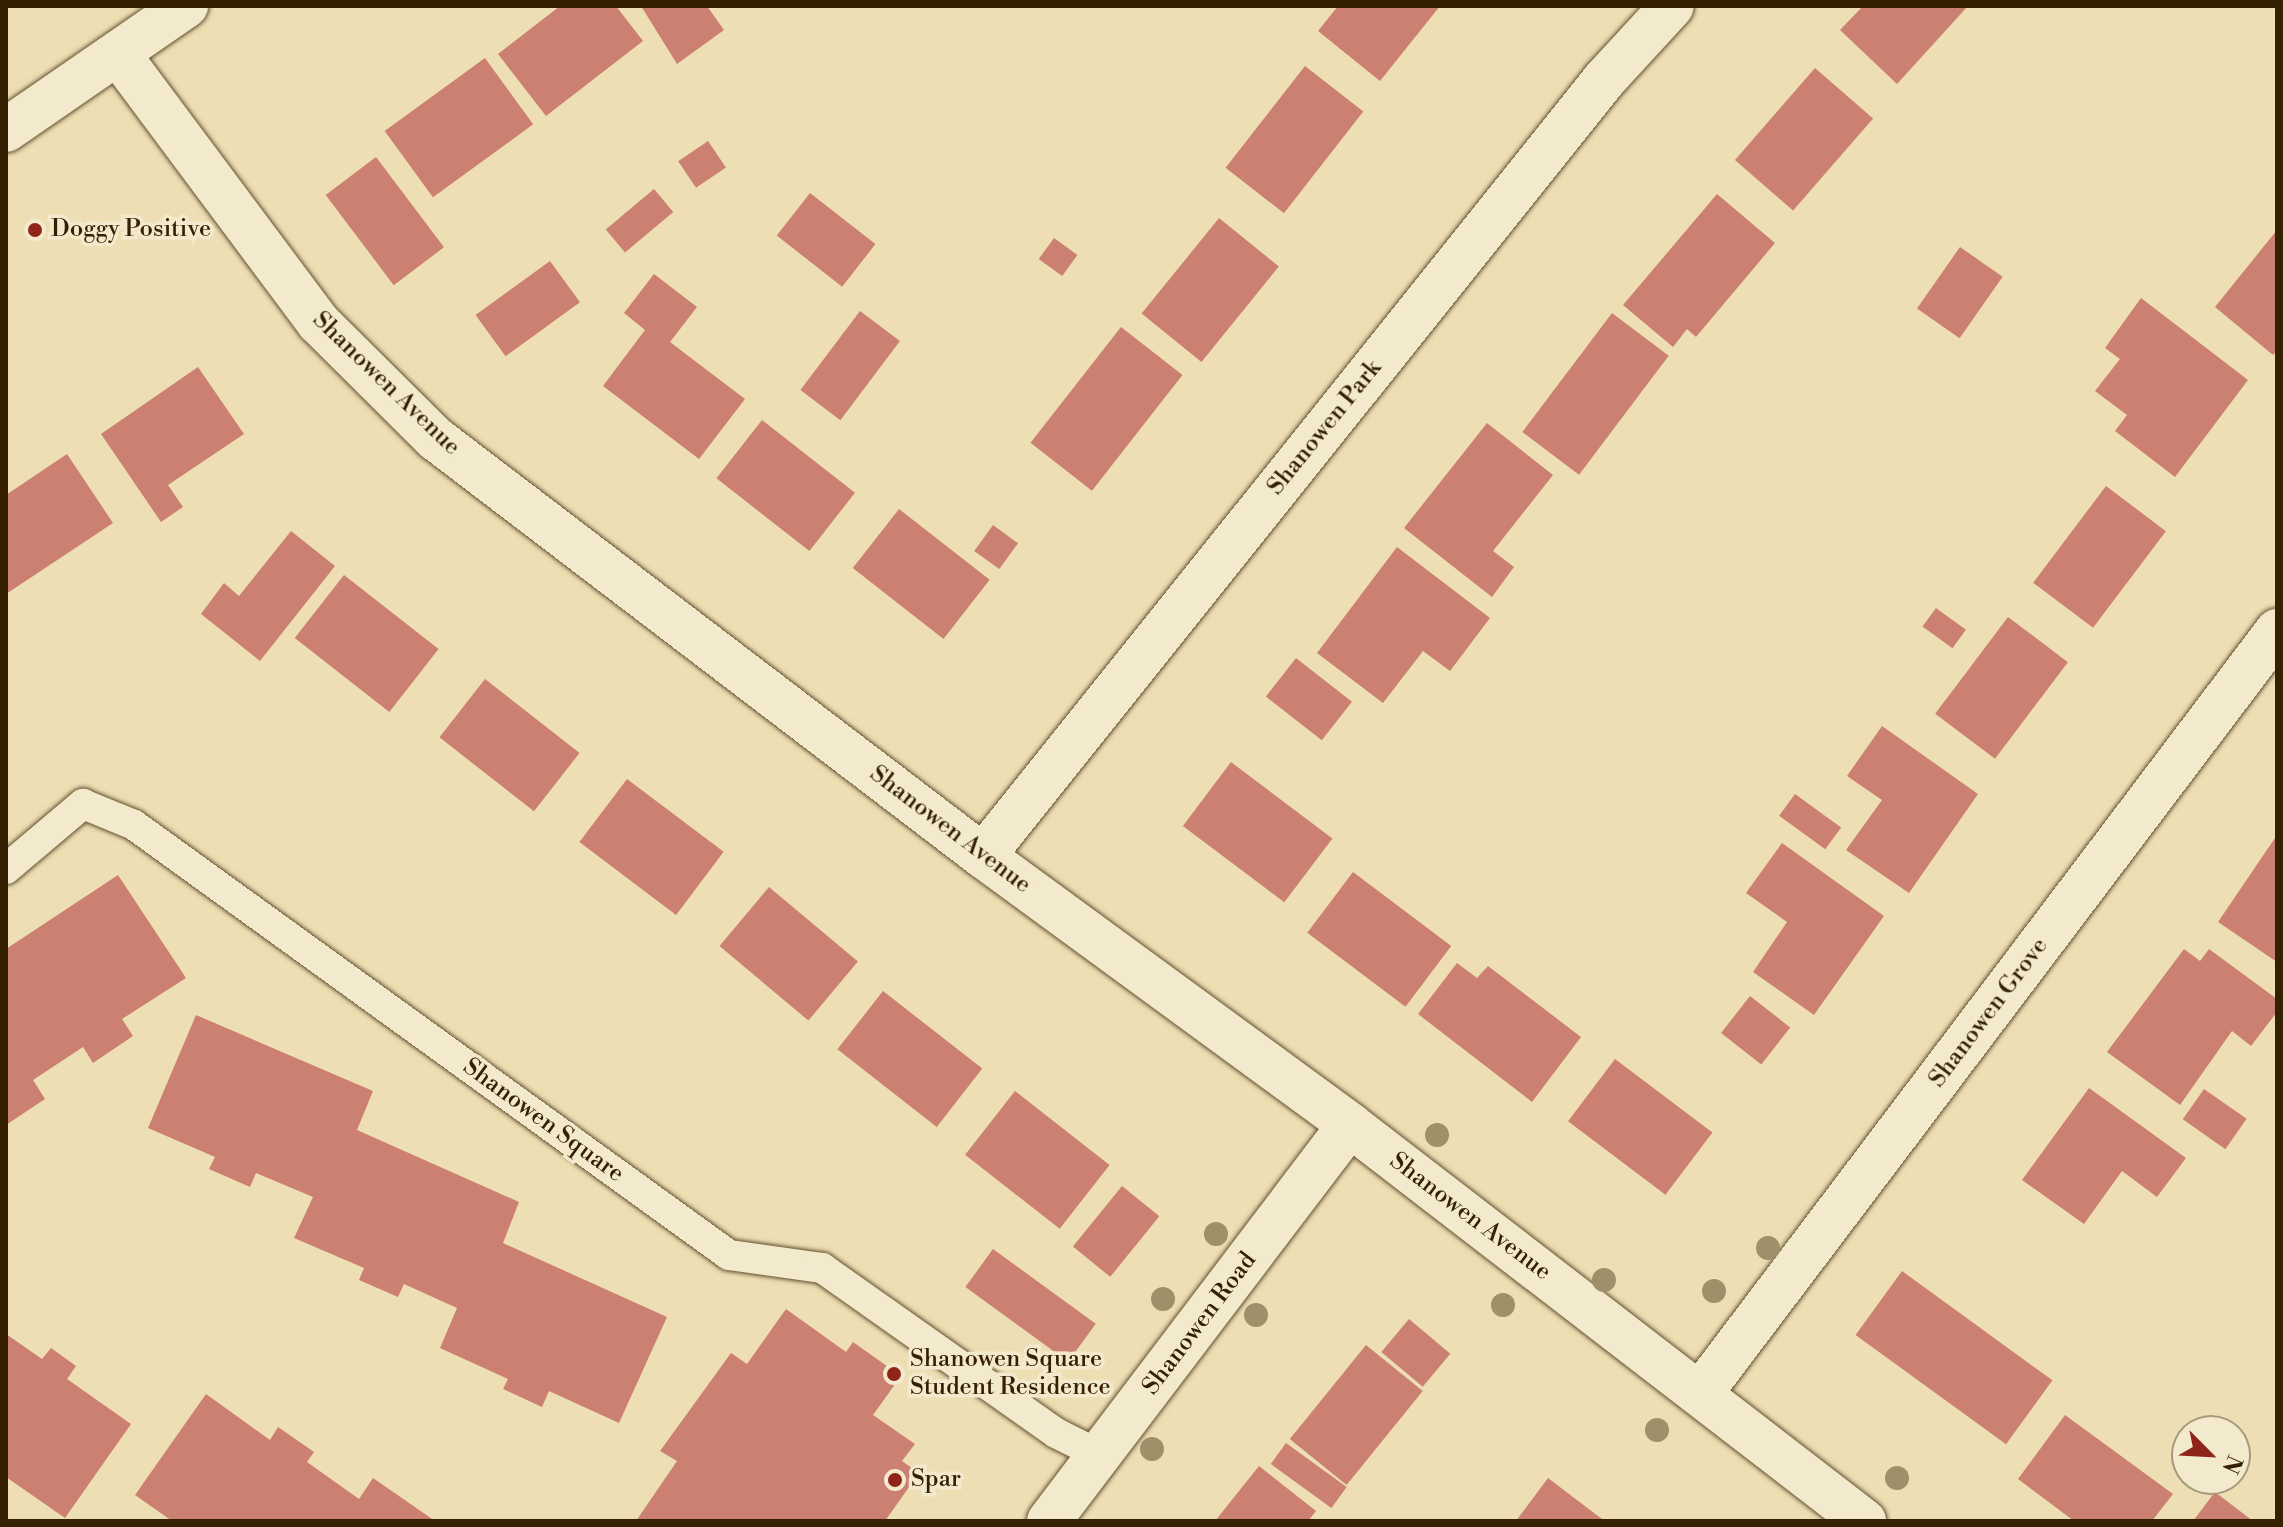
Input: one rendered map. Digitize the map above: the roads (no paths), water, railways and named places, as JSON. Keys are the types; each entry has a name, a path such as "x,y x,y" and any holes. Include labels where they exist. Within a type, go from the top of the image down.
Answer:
{"street":[{"path":"6,130 186,6"},
{"name":"Shanowen Park","path":"983,856 1604,80 1672,6"},
{"name":"Shanowen Avenue","path":"119,55 319,323 436,439 983,856 1350,1125 1864,1521"},
{"name":"Shanowen Grove","path":"1700,1394 2277,631"},
{"name":"Shanowen Road","path":"1049,1521 1102,1456 1350,1125"}],"lane":[{"name":"Shanowen Square","path":"6,869 83,804 134,825 729,1255 822,1268 1056,1433 1102,1456"}],"place":[{"name":"Doggy Positive","path":"35,230"},
{"name":"Shanowen Square Student Residence","path":"894,1374"},
{"name":"Spar","path":"895,1480"}]}
